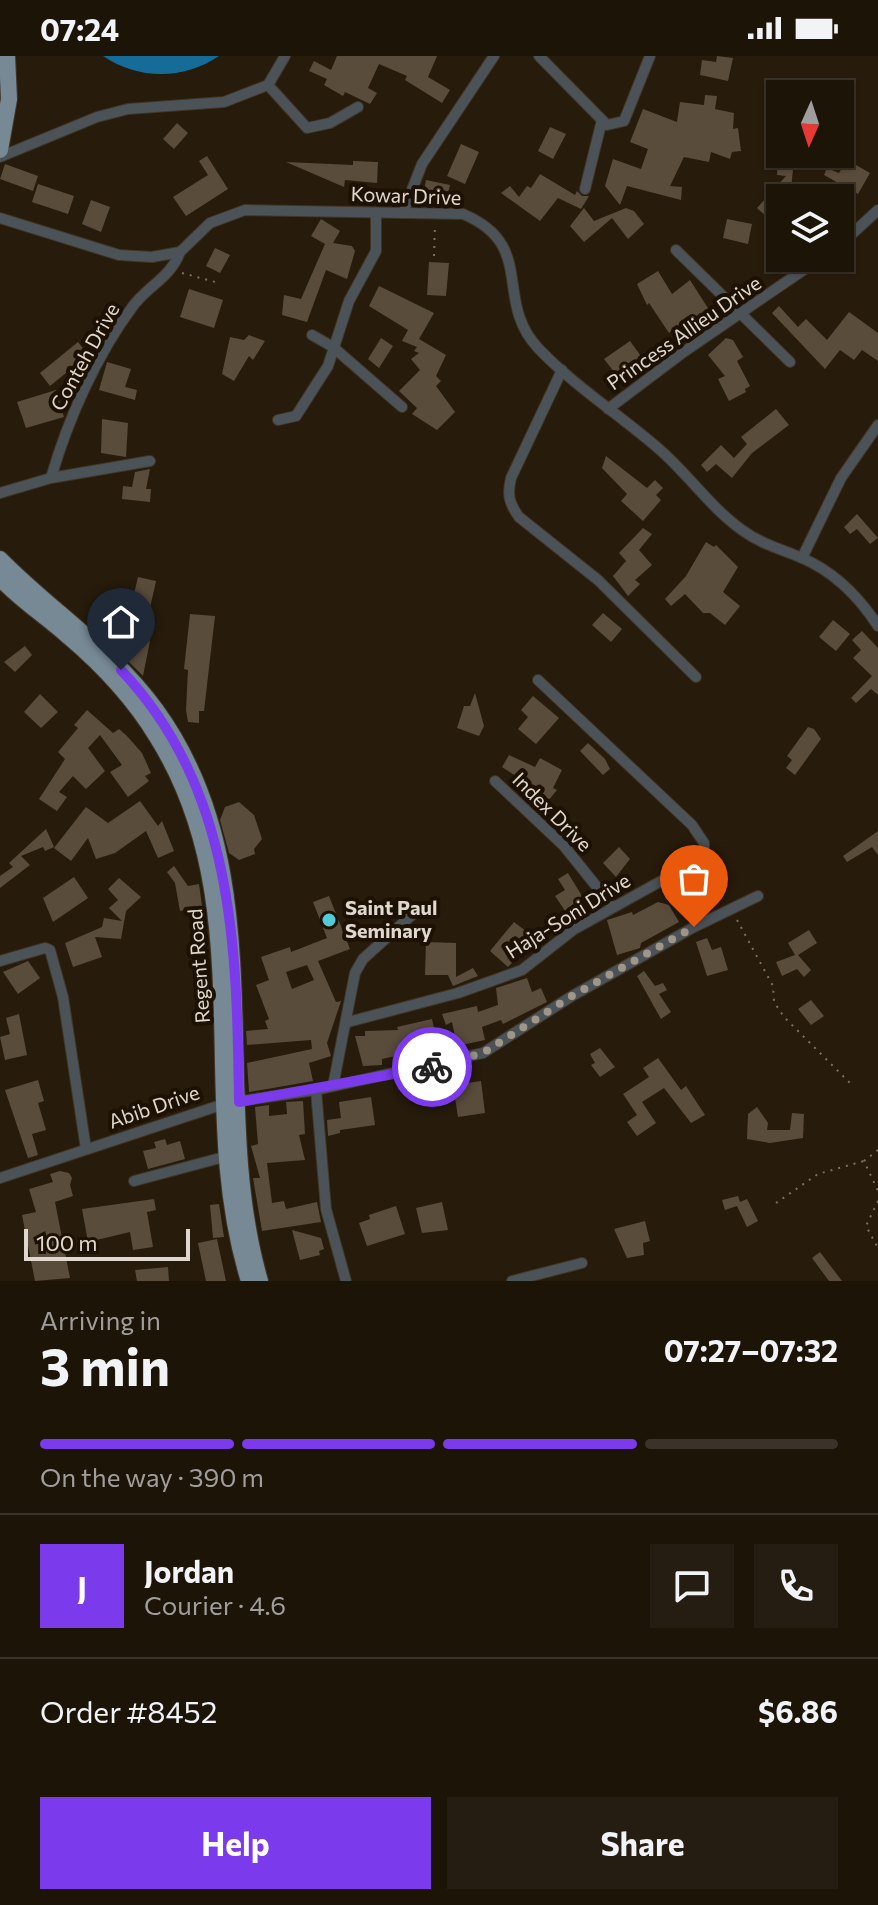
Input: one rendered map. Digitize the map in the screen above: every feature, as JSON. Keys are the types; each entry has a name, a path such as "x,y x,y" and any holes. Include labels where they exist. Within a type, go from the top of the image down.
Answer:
{"main road":[{"path":"0,150 9,99 7,56"},
{"name":"Regent Road","path":"0,559 82,630 140,691 171,732 207,809 229,911 233,1102 224,1157 232,1221 249,1281"},
{"name":"Regent Road","path":"0,578 73,640 130,700 158,739 187,796 218,914 240,1189 260,1281"}],"street":[{"path":"0,157 118,111 224,102 268,85 285,56"},
{"path":"403,213 422,164 494,56"},
{"path":"539,56 604,122 624,121 650,56"},
{"path":"268,85 307,128 330,123 358,107"},
{"path":"585,189 604,122"},
{"name":"Kowar Drive","path":"180,252 210,223 245,210 320,210 376,215 434,212 463,214 487,224 500,237 521,327 562,370 659,449 739,528 769,547 802,558 861,599 878,626"},
{"path":"854,232 878,210"},
{"path":"278,420 296,416 328,366 349,301 376,251 376,215"},
{"path":"0,218 119,255 152,257 180,252"},
{"path":"676,250 790,362"},
{"path":"174,268 180,252"},
{"name":"Conteh Drive","path":"51,478 76,405 132,307 174,268"},
{"name":"Princess Allieu Drive","path":"608,409 801,272"},
{"path":"312,335 333,347 402,407"},
{"path":"562,370 511,478 508,492 510,505 519,517 598,580 696,677"},
{"path":"802,558 841,478 878,425"},
{"path":"0,493 51,478 150,461"},
{"name":"Haja-Soni Drive","path":"348,1022 458,993 522,970 573,930 697,861 704,853 704,843 692,825 538,680"},
{"name":"Index Drive","path":"495,781 564,846 613,907"},
{"name":"Abib Drive","path":"0,1178 233,1102 417,1071 483,1053 572,996 758,896"},
{"path":"333,1086 348,1022 352,980 359,966 414,913"},
{"path":"0,961 45,948 50,950 63,997 86,1149"},
{"path":"316,1090 326,1209 346,1281"},
{"path":"134,1181 224,1157"},
{"path":"512,1281 582,1263"}],"path":[{"path":"434,212 434,256"},
{"path":"174,268 187,276 219,283"},
{"path":"731,908 773,986 774,1002 784,1017 851,1084"},
{"path":"776,1203 818,1174 864,1161 878,1150"},
{"path":"864,1161 878,1191"},
{"path":"878,1201 866,1226 878,1248"}],"water":[{"path":"103,56 219,56 191,70 161,74 131,70"}],"building":[{"path":"337,56 437,56 428,77 450,90 442,103 405,80 407,76 379,64 368,88 377,93 370,104 345,92 343,96 324,85 327,79 309,71 314,61 331,70"},
{"path":"717,56 733,58 728,81 700,75 702,60 716,62"},
{"path":"705,95 717,96 715,109 734,113 733,129 738,128 741,151 732,152 730,159 711,152 709,162 684,157 670,186 682,187 681,200 627,186 620,205 605,186 613,159 641,169 648,149 630,142 643,109 677,122 680,102 704,105"},
{"path":"177,123 188,133 174,149 163,139"},
{"path":"550,127 566,134 553,159 538,151"},
{"path":"461,144 479,152 465,184 447,176"},
{"path":"207,156 228,189 186,216 173,197 208,175 199,161"},
{"path":"353,161 378,162 377,183 345,180 344,187 286,162 353,165"},
{"path":"5,164 38,176 33,191 0,179"},
{"path":"854,164 870,173 858,194 854,192 854,184 840,184 824,175 827,168 839,173 842,168 854,168"},
{"path":"777,168 793,168 791,184 779,184 786,176 777,175"},
{"path":"540,174 575,195 577,191 582,196 589,196 581,209 558,198 540,221 501,193 510,186 519,197 527,186 531,188"},
{"path":"426,180 450,185 445,206 422,201"},
{"path":"38,184 74,196 68,214 32,202"},
{"path":"766,198 766,216 757,208"},
{"path":"91,200 110,207 101,232 82,224"},
{"path":"584,208 594,221 626,208 634,211 644,224 628,239 612,218 584,242 570,226"},
{"path":"321,219 340,231 333,243 352,246 355,251 347,279 326,270 307,322 282,315 284,295 301,299 325,244 311,236"},
{"path":"727,219 752,224 748,244 723,238"},
{"path":"215,248 230,255 220,273 206,266"},
{"path":"429,262 449,263 446,296 427,295"},
{"path":"658,271 672,294 690,280 713,316 682,336 676,326 669,333 649,303 647,305 637,284"},
{"path":"379,286 434,313 419,339 446,355 436,376 441,381 436,386 455,412 437,430 412,414 417,408 399,391 420,370 411,359 419,353 414,351 417,347 402,341 408,330 369,306"},
{"path":"189,289 223,300 214,328 180,317"},
{"path":"779,306 798,327 806,319 827,340 849,312 878,333 878,361 862,350 854,360 840,350 825,369 772,313"},
{"path":"249,335 265,341 253,360 249,356 234,381 222,374 230,337 244,340"},
{"path":"381,338 393,346 379,368 368,359"},
{"path":"726,338 733,340 743,357 737,361 750,386 745,389 746,392 729,401 718,379 725,376 708,355"},
{"path":"630,341 643,359 618,377 604,359"},
{"path":"78,342 88,355 50,386 40,373"},
{"path":"107,362 131,369 125,387 137,390 135,400 99,390"},
{"path":"56,390 64,417 26,428 17,402"},
{"path":"776,409 789,425 752,453 732,478 716,464 707,472 701,465 721,445 734,458 747,444 741,437"},
{"path":"102,419 128,423 126,457 101,453"},
{"path":"606,456 647,488 655,480 663,488 656,495 661,500 643,521 621,501 627,494 602,468"},
{"path":"150,469 146,489 151,489 150,502 122,499 123,486 132,487 135,472"},
{"path":"857,514 878,538 870,544 857,529 850,534 844,527"},
{"path":"643,528 652,534 639,550 652,565 635,580 640,584 628,596 613,576 626,561 619,553"},
{"path":"706,542 714,547 716,545 738,567 723,592 740,606 725,625 710,613 703,613 685,594 671,606 665,599 686,576"},
{"path":"138,577 156,581 143,639 150,641 143,676 127,660 133,635 125,633"},
{"path":"603,613 622,629 611,642 592,625"},
{"path":"190,614 215,616 204,711 199,711 199,723 188,722 186,710 188,670 184,669"},
{"path":"833,620 850,634 836,651 819,637"},
{"path":"862,631 878,648 878,695 871,689 856,703 851,698 872,676 853,658 861,650 852,640"},
{"path":"25,646 32,655 15,672 4,662"},
{"path":"475,693 484,726 479,736 457,728 464,706 470,706"},
{"path":"40,694 58,712 41,728 24,712"},
{"path":"533,696 559,718 536,744 518,729 528,717 521,710"},
{"path":"87,710 113,733 119,729 142,753 151,773 145,776 149,781 128,797 110,772 122,765 100,735 88,748 105,771 86,789 73,776 59,792 67,797 57,811 39,799 65,759 58,752 78,728 74,725"},
{"path":"808,727 814,729 821,739 795,775 786,768 792,760 787,756"},
{"path":"588,743 605,759 610,769 603,775 580,751"},
{"path":"509,755 535,767 540,758 562,770 553,788 557,790 543,807 523,789 526,784 502,767"},
{"path":"140,801 158,826 162,821 174,851 158,858 146,831 115,853 96,859 88,838 71,861 54,848 86,807 108,823"},
{"path":"239,802 254,815 262,839 254,849 255,854 239,860 229,853 220,820 225,807"},
{"path":"46,829 54,847 45,851 43,847 21,856 30,865 0,888 0,876 13,867 9,863"},
{"path":"878,831 878,855 872,847 847,862 843,856"},
{"path":"619,847 630,859 616,877 603,863"},
{"path":"174,866 188,886 199,884 202,906 180,911 175,883 167,872"},
{"path":"568,873 591,911 572,921 555,896 565,890 558,879"},
{"path":"74,877 88,898 53,922 43,898"},
{"path":"119,878 141,897 126,911 121,939 95,937 102,957 73,967 65,943 102,927 104,918 122,921 109,908 118,900 108,889"},
{"path":"329,896 350,949 318,961 336,1002 341,1001 327,1043 331,1056 309,1063 313,1081 249,1092 247,1063 312,1049 311,1040 247,1045 246,1031 268,1029 265,1021 269,1019 256,985 269,980 261,957 290,947 291,952 327,938 313,902","holes":["307,965 314,980 292,989 286,972"]},
{"path":"658,902 669,905 679,922 641,943 640,948 617,955 607,920 632,912 633,915"},
{"path":"514,922 531,935 526,943 529,945 508,967 490,951"},
{"path":"809,930 817,943 798,955 811,970 804,977 797,969 782,976 776,962 795,955 788,943"},
{"path":"707,938 712,950 721,947 728,970 707,976 696,942"},
{"path":"426,942 456,943 456,977 473,968 478,976 453,986 448,975 425,975"},
{"path":"28,961 40,978 18,994 3,972"},
{"path":"644,971 655,986 663,983 667,990 659,994 671,1012 661,1019 637,976"},
{"path":"527,978 532,992 541,988 547,1002 503,1024 501,1020 482,1027 485,1040 457,1046 452,1022 446,1025 442,1014 477,1006 478,1012 498,1005 496,988"},
{"path":"811,1000 824,1016 811,1025 798,1009"},
{"path":"19,1014 27,1055 5,1060 0,1037 10,1034 6,1018"},
{"path":"432,1019 438,1047 382,1059 382,1065 363,1066 355,1036 365,1036 365,1031 398,1030 397,1027"},
{"path":"600,1048 615,1067 600,1077 591,1065 595,1063 590,1054"},
{"path":"658,1058 681,1090 686,1086 705,1115 691,1123 664,1088 642,1102 656,1123 637,1136 627,1122 637,1115 623,1094 649,1077 643,1068"},
{"path":"38,1080 44,1101 38,1103 46,1130 32,1134 38,1155 28,1158 5,1090"},
{"path":"481,1081 485,1113 458,1117 453,1085"},
{"path":"371,1097 375,1125 340,1130 340,1133 328,1136 327,1120 341,1118 339,1102"},
{"path":"303,1101 305,1134 299,1135 305,1160 267,1163 272,1203 284,1201 286,1209 317,1202 321,1222 262,1231 253,1178 260,1178 251,1146 258,1144 255,1107 269,1105 269,1116 287,1114 286,1102"},
{"path":"757,1107 768,1123 767,1130 790,1130 792,1113 804,1114 803,1138 770,1143 747,1139 748,1114"},
{"path":"165,1139 167,1145 180,1141 185,1159 148,1169 143,1151 156,1148 154,1142"},
{"path":"60,1171 69,1173 72,1178 73,1196 55,1202 70,1278 35,1281 22,1215 36,1212 29,1189 53,1182 50,1174"},
{"path":"738,1196 740,1202 747,1199 758,1221 747,1227 737,1206 725,1210 722,1200"},
{"path":"154,1199 156,1210 147,1212 153,1247 133,1250 130,1232 88,1242 82,1209"},
{"path":"442,1202 448,1230 422,1233 416,1208"},
{"path":"219,1204 224,1237 213,1238 210,1205"},
{"path":"396,1206 405,1234 367,1246 359,1223 370,1219 369,1215"},
{"path":"645,1221 650,1241 643,1243 644,1255 627,1258 614,1229"},
{"path":"292,1230 321,1238 324,1249 319,1251 320,1255 300,1260"},
{"path":"217,1239 226,1281 206,1281 198,1243"},
{"path":"820,1252 842,1281 829,1281 812,1258"},
{"path":"168,1267 169,1281 137,1281 135,1270"}],"way so far":[{"path":"432,1067 483,1053 502,1043 572,996 694,927"}],"place":[{"name":"Saint Paul Seminary","path":"329,920"}],"route":[{"path":"121,670 171,732 207,809 229,911 239,1102 432,1067"}]}
